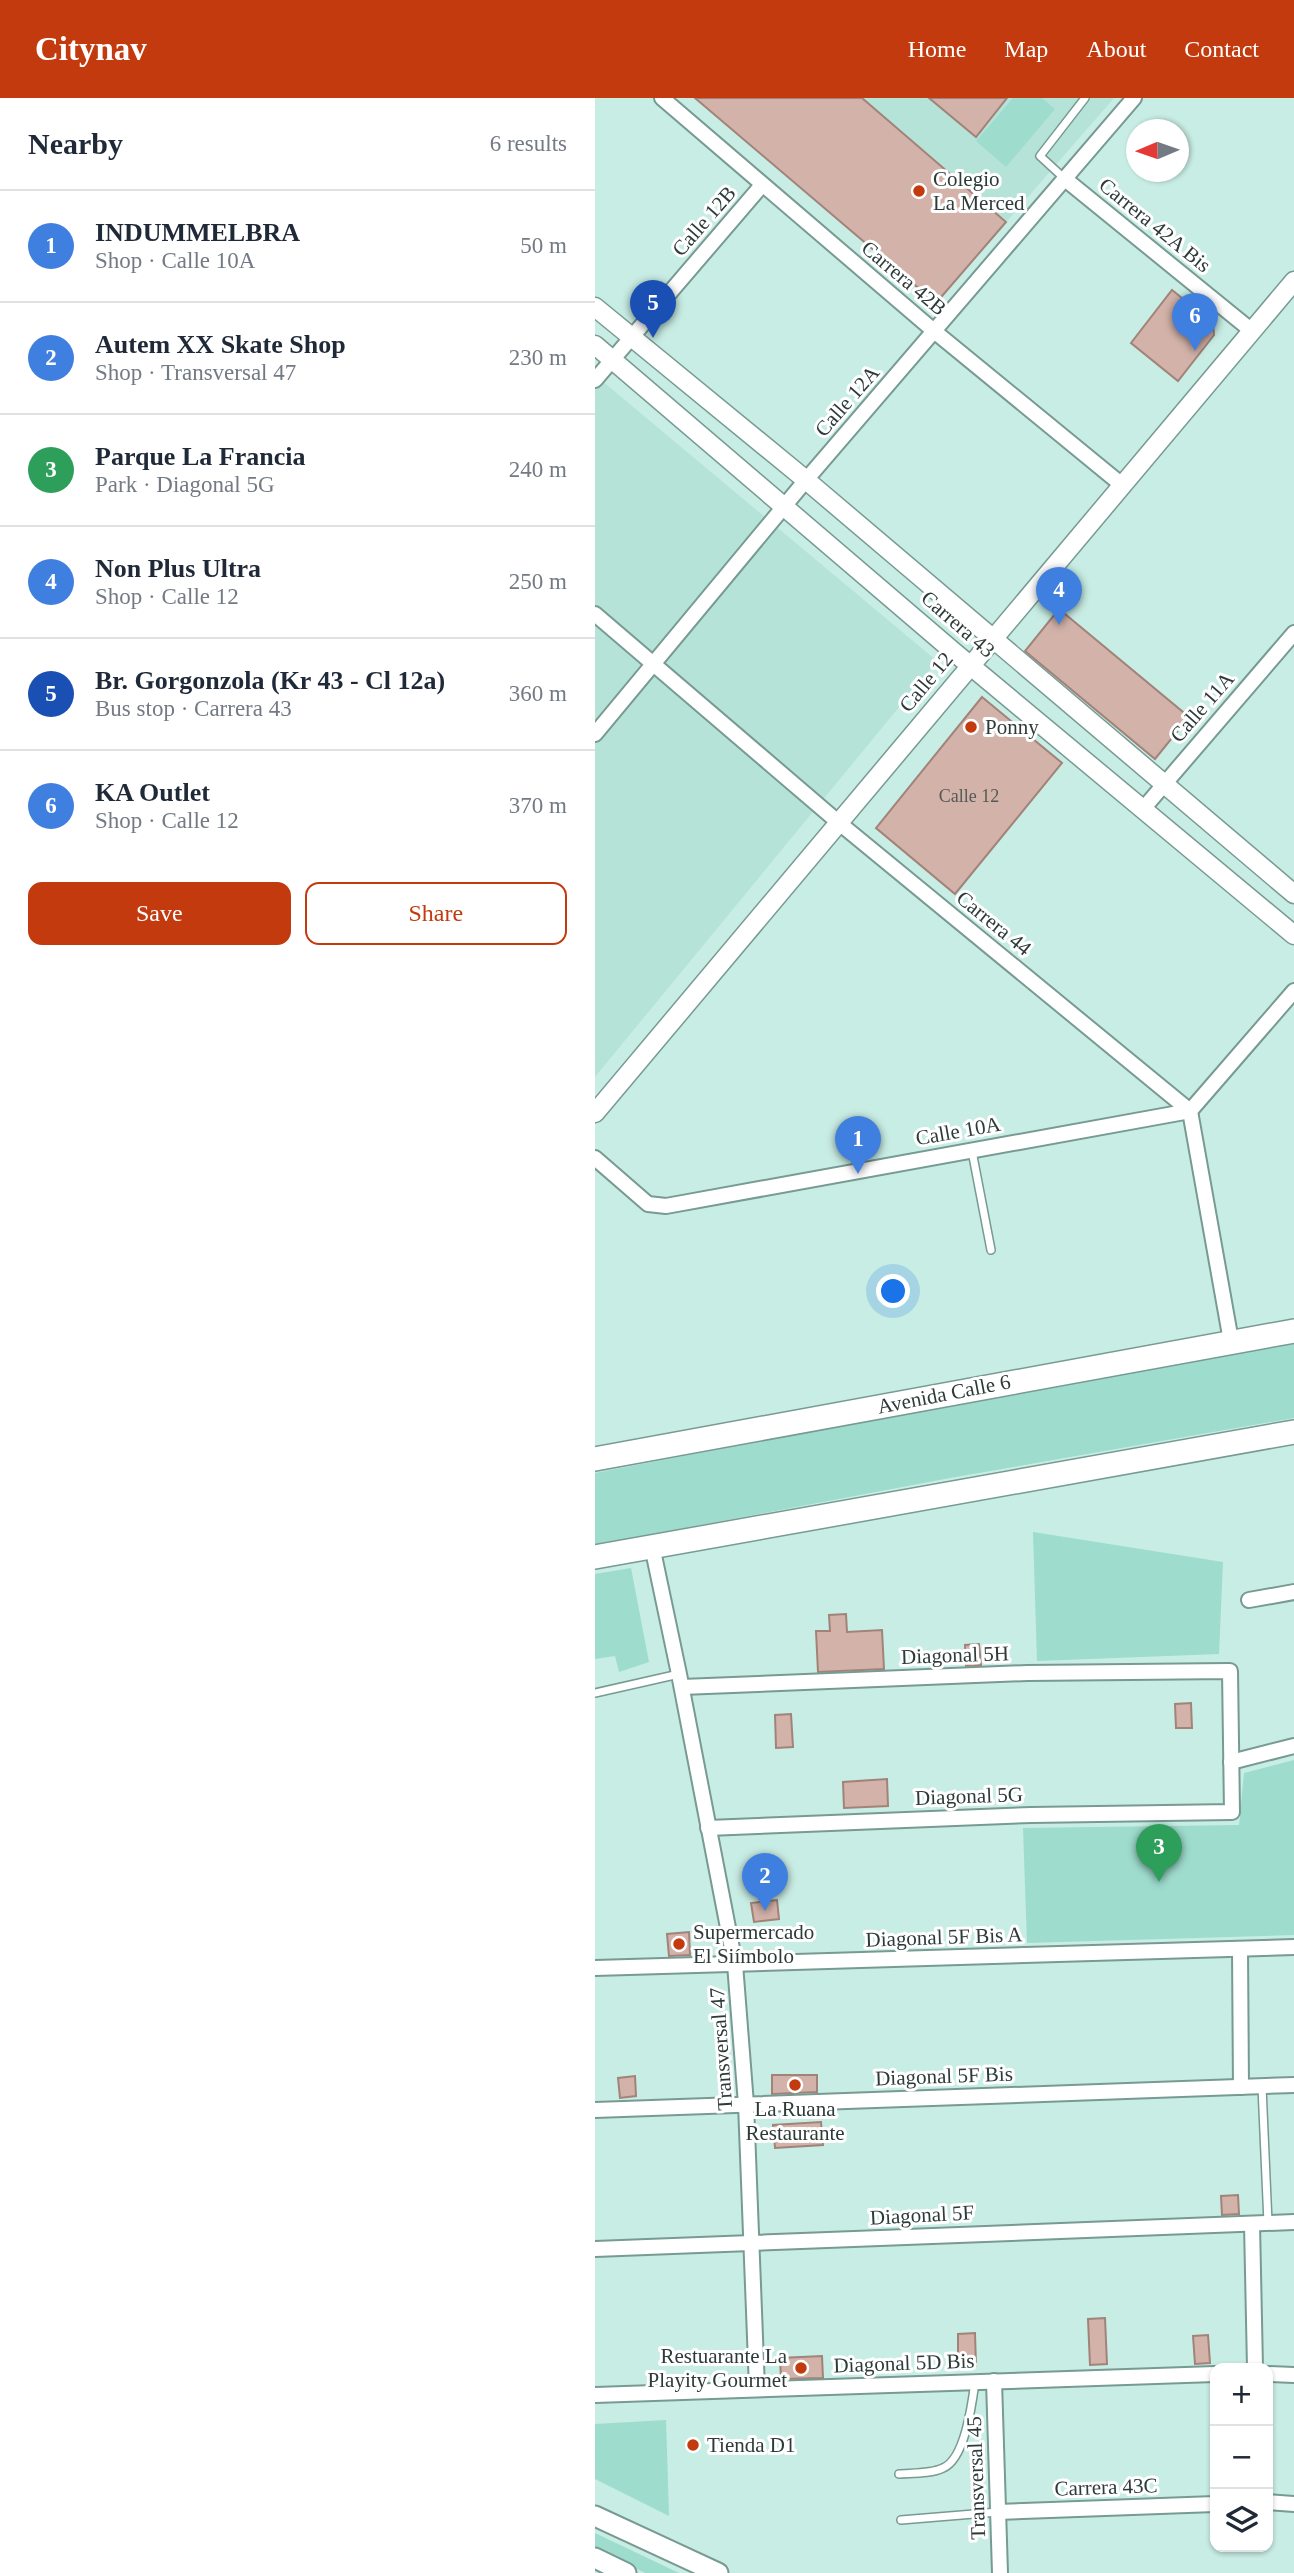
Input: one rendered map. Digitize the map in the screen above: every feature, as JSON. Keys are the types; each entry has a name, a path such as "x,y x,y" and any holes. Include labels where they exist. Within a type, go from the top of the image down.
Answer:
{"main road":[{"name":"Avenida Calle 6","path":"595,1459 1294,1331"},
{"path":"595,1557 1294,1432"},
{"path":"595,2516 718,2573"},
{"path":"595,2558 626,2573"}],"street":[{"name":"Carrera 42B","path":"662,98 934,331 1122,485"},
{"name":"Calle 12A","path":"595,734 806,480 1134,98"},
{"name":"Carrera 42A Bis","path":"1065,179 1252,331"},
{"name":"Calle 12B","path":"595,380 762,185"},
{"name":"Calle 12","path":"595,1113 1294,281"},
{"name":"Carrera 43","path":"595,307 806,480 1294,894"},
{"name":"Carrera 43","path":"595,345 970,665 1294,934"},
{"name":"Carrera 44","path":"595,614 838,822 1190,1111"},
{"name":"Calle 11A","path":"1143,809 1294,634"},
{"path":"1231,1341 1190,1111 1294,991"},
{"name":"Calle 10A","path":"595,1158 648,1204 657,1207 1190,1111"},
{"name":"Transversal 47","path":"652,1546 735,1964 746,2104 757,2389"},
{"path":"1249,1600 1294,1591"},
{"name":"Diagonal 5H","path":"680,1681 1230,1671 1231,1762"},
{"path":"1231,1762 1294,1746"},
{"name":"Diagonal 5G","path":"708,1828 1031,1815 1232,1812 1231,1762"},
{"name":"Diagonal 5F Bis A","path":"595,1968 1294,1947"},
{"path":"1240,1949 1241,2087"},
{"name":"Diagonal 5F Bis","path":"595,2110 1294,2085"},
{"path":"1255,2363 1252,2224 1294,2222"},
{"name":"Diagonal 5F","path":"595,2249 1252,2224"},
{"name":"Diagonal 5D Bis","path":"595,2395 1210,2374"},
{"path":"1273,2374 1294,2375"},
{"name":"Transversal 45","path":"994,2381 1000,2573"},
{"path":"1273,2502 1294,2504"},
{"name":"Carrera 43C","path":"998,2512 1210,2504"}],"lane":[{"path":"1065,179 1040,156 1086,98"},
{"path":"971,1150 991,1250"},
{"path":"595,1693 680,1681"},
{"path":"1262,2086 1268,2223"},
{"path":"899,2474 942,2469 953,2461 971,2414 975,2382"},
{"path":"901,2521 998,2512"}],"shaded area":[{"name":"Colegio La Merced","path":"695,98 1114,98 936,303"},
{"path":"1013,98 1042,98 1055,109 1006,167 976,141"},
{"path":"595,375 937,661 595,1077"},
{"path":"1294,1342 1294,1418 950,1478 595,1545 595,1473 1106,1375"},
{"path":"1033,1532 1223,1562 1219,1654 1037,1661"},
{"path":"631,1568 649,1662 619,1672 615,1656 595,1659 595,1574"},
{"path":"1294,1760 1294,1935 1027,1943 1023,1828 1239,1825 1244,1773"},
{"path":"666,2420 669,2516 595,2479 595,2424"},
{"path":"595,2533 679,2573 645,2573 595,2548"}],"building":[{"name":"Colegio La Merced","path":"695,98 862,98 1006,222 936,303"},
{"path":"929,98 1007,98 976,137"},
{"path":"1172,290 1213,323 1214,335 1178,381 1131,343"},
{"path":"1059,609 1189,717 1155,759 1025,651"},
{"path":"982,697 1062,763 955,894 876,828"},
{"path":"846,1614 847,1632 882,1630 884,1669 818,1672 816,1631 830,1631 829,1615"},
{"path":"979,1644 981,1665 966,1666 965,1645"},
{"path":"1191,1703 1192,1728 1176,1728 1175,1704"},
{"path":"791,1714 793,1747 776,1748 775,1715"},
{"path":"887,1779 888,1806 844,1808 843,1782"},
{"path":"777,1900 779,1919 754,1922 751,1903"},
{"name":"Supermercado El Siímbolo","path":"689,1932 690,1955 669,1956 667,1934"},
{"name":"La Ruana Restaurante","path":"772,2075 817,2075 817,2092 772,2094"},
{"path":"635,2076 636,2096 620,2098 618,2078"},
{"path":"821,2122 823,2145 775,2148 773,2125"},
{"path":"1238,2195 1239,2214 1222,2215 1221,2196"},
{"path":"1105,2318 1107,2364 1090,2365 1088,2319"},
{"path":"975,2333 976,2366 958,2366 958,2334"},
{"path":"1208,2335 1210,2363 1195,2364 1193,2336"},
{"name":"Restuarante La Playity Gourmet","path":"822,2356 823,2378 781,2379 780,2358"}],"place":[{"name":"Colegio La Merced","path":"919,191"},
{"name":"Br. Gorgonzola (Kr 43 - Cl 12a)","path":"653,338"},
{"name":"KA Outlet","path":"1195,351"},
{"name":"Non Plus Ultra","path":"1059,625"},
{"name":"Ponny","path":"971,727"},
{"name":"INDUMMELBRA","path":"858,1174"},
{"name":"Parque La Francia","path":"1159,1882"},
{"name":"Autem XX Skate Shop","path":"765,1911"},
{"name":"Supermercado El Siímbolo","path":"679,1944"},
{"name":"La Ruana Restaurante","path":"795,2085"},
{"name":"Restuarante La Playity Gourmet","path":"801,2368"},
{"name":"Tienda D1","path":"693,2445"}]}
